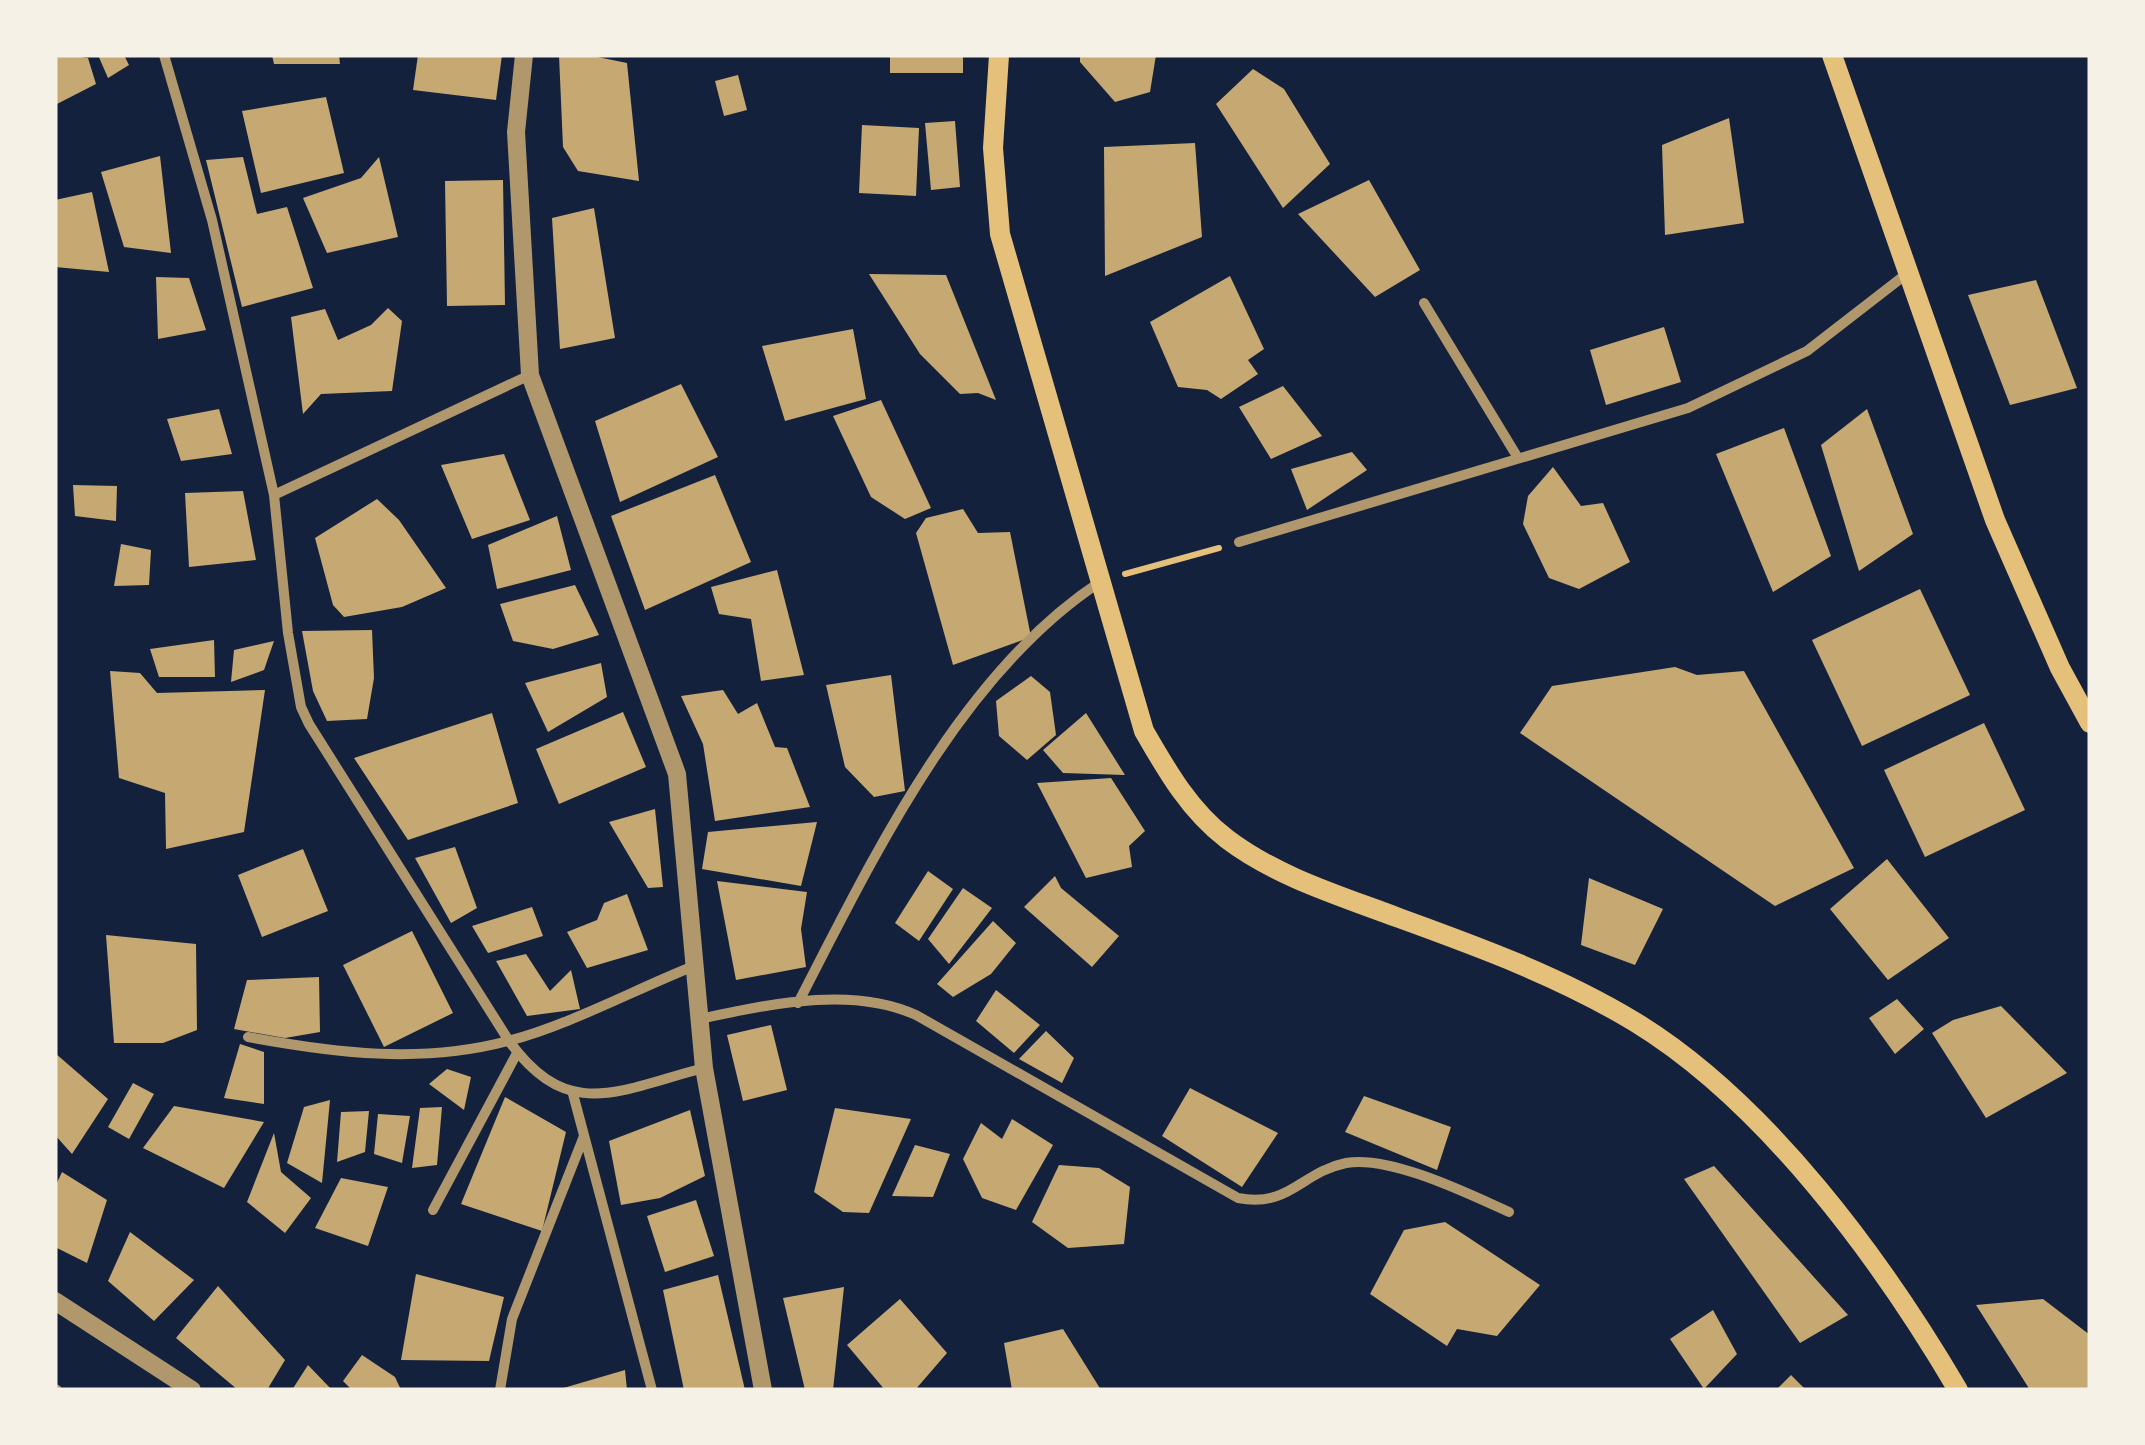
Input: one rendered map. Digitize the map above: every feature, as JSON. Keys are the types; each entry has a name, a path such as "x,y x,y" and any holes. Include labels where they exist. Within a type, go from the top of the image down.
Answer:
{"main road":[{"path":"999,55 994,164 1000,234 1144,731 1190,804 1228,839 1299,880 1481,948 1574,989 1636,1023 1683,1057 1786,1152 1890,1288 1958,1390"},
{"path":"1832,55 1994,520 2060,668 2090,723"}],"street":[{"path":"164,55 212,220 274,495 284,598 302,707 517,1053 555,1086 573,1094 618,1090 704,1068"},
{"path":"524,55 516,132 530,376 677,774 704,1068 763,1390"},
{"path":"1239,542 1688,408 1762,376 1807,350 1910,271"},
{"path":"1424,303 1518,458"},
{"path":"274,495 530,376"},
{"path":"798,1003 905,806 964,719 1065,605 1102,580"},
{"path":"248,1037 369,1056 413,1055 508,1041 694,966"},
{"path":"698,1018 798,1003 874,1001 916,1015 1238,1198 1262,1202 1278,1198 1328,1170 1364,1162 1462,1191 1509,1212"},
{"path":"434,1210 517,1053"},
{"path":"573,1094 652,1390"},
{"path":"500,1390 512,1319 584,1134"},
{"path":"55,1301 192,1390"}],"path":[{"path":"1102,580 1239,542"}],"building":[{"path":"98,55 124,55 129,65 108,78"},
{"path":"272,55 339,55 340,64 274,64"},
{"path":"418,55 502,55 496,100 413,90"},
{"path":"559,55 588,55 627,63 639,181 578,171 563,147"},
{"path":"890,55 963,55 963,73 890,73"},
{"path":"1080,55 1156,55 1150,92 1115,102 1080,62"},
{"path":"55,57 88,58 96,84 55,105"},
{"path":"1253,69 1284,89 1330,164 1283,208 1216,104"},
{"path":"738,75 747,110 724,116 715,81"},
{"path":"326,97 344,173 261,193 242,111"},
{"path":"1729,118 1744,223 1665,235 1662,145"},
{"path":"955,121 960,187 931,190 925,123"},
{"path":"862,125 919,128 916,196 859,193"},
{"path":"1195,143 1202,237 1105,276 1104,147"},
{"path":"160,156 171,253 124,247 101,172"},
{"path":"243,157 257,214 287,207 313,288 242,307 206,160"},
{"path":"379,157 398,237 327,253 303,198 361,178"},
{"path":"503,180 505,305 447,306 445,181"},
{"path":"1369,180 1420,270 1375,297 1298,214"},
{"path":"92,192 109,272 55,267 55,200"},
{"path":"594,208 615,338 560,349 552,218"},
{"path":"869,274 946,275 996,400 978,393 960,394 920,354"},
{"path":"1230,276 1264,349 1248,360 1258,374 1221,399 1207,390 1178,387 1150,322"},
{"path":"156,277 189,278 206,330 158,339"},
{"path":"2036,280 2077,388 2010,405 1968,295"},
{"path":"388,308 402,321 392,391 321,394 303,414 291,317 325,309 338,340 371,325"},
{"path":"1664,327 1681,382 1606,405 1590,350"},
{"path":"853,329 866,399 785,421 762,346"},
{"path":"681,384 718,457 620,502 595,421"},
{"path":"1283,386 1322,436 1271,459 1239,407"},
{"path":"881,400 931,508 905,519 871,497 833,416"},
{"path":"219,409 232,454 181,461 167,419"},
{"path":"1867,409 1913,534 1859,571 1821,445"},
{"path":"1784,428 1831,556 1773,592 1716,454"},
{"path":"1352,452 1367,470 1307,510 1291,469"},
{"path":"504,454 530,520 472,539 441,465"},
{"path":"1553,467 1581,506 1603,503 1630,562 1579,589 1549,578 1523,524 1528,496"},
{"path":"715,475 751,562 645,610 611,516"},
{"path":"73,485 117,486 116,521 75,516"},
{"path":"243,491 256,560 189,567 185,493"},
{"path":"377,499 399,520 446,588 402,607 344,617 333,605 315,538"},
{"path":"963,509 978,533 1010,532 1031,637 953,665 916,533 926,518"},
{"path":"557,516 571,570 497,589 488,545"},
{"path":"121,544 151,550 149,585 114,586"},
{"path":"777,570 804,675 761,681 751,619 719,614 711,587"},
{"path":"575,585 599,635 553,649 513,641 500,604"},
{"path":"1920,589 1970,695 1862,746 1812,640"},
{"path":"372,630 374,678 367,719 327,721 313,691 302,631"},
{"path":"214,640 215,677 159,677 150,649"},
{"path":"274,641 264,670 231,682 234,650"},
{"path":"601,663 607,697 548,732 525,683"},
{"path":"1675,667 1697,675 1744,671 1854,868 1775,906 1520,733 1552,686"},
{"path":"110,671 140,673 157,693 265,690 244,832 166,849 165,793 119,778"},
{"path":"891,675 905,791 874,797 845,767 826,685"},
{"path":"1031,676 1050,692 1056,735 1027,760 999,736 996,701"},
{"path":"723,690 738,714 757,703 775,747 787,748 810,807 715,821 703,744 681,696"},
{"path":"623,712 646,767 559,804 536,749"},
{"path":"492,713 518,803 408,840 354,758"},
{"path":"1086,713 1125,775 1063,773 1043,750"},
{"path":"1984,723 2025,810 1925,857 1884,770"},
{"path":"1111,778 1145,831 1129,846 1132,867 1086,878 1037,783"},
{"path":"655,809 663,887 648,888 609,822"},
{"path":"817,822 801,886 702,869 708,832"},
{"path":"455,847 477,908 451,923 415,858"},
{"path":"303,849 328,911 262,937 238,875"},
{"path":"1887,859 1949,938 1888,980 1830,909"},
{"path":"928,871 953,889 919,941 895,923"},
{"path":"1055,876 1061,888 1119,936 1092,967 1024,907"},
{"path":"1589,878 1663,909 1635,965 1581,945"},
{"path":"717,881 807,892 801,929 806,967 736,980"},
{"path":"963,888 992,908 949,964 928,939"},
{"path":"627,894 648,950 587,968 567,932 597,920 604,903"},
{"path":"532,907 543,936 488,953 472,926"},
{"path":"993,921 1016,943 991,974 953,997 937,984"},
{"path":"412,931 453,1013 384,1047 343,965"},
{"path":"106,935 196,944 197,1030 163,1043 114,1043"},
{"path":"526,954 550,991 571,970 580,1009 527,1016 496,961"},
{"path":"319,977 320,1032 285,1038 234,1029 247,980"},
{"path":"996,990 1040,1025 1014,1053 976,1021"},
{"path":"1897,999 1924,1029 1895,1054 1869,1018"},
{"path":"2001,1006 2067,1073 1986,1118 1932,1033 1953,1020"},
{"path":"771,1025 787,1090 743,1101 727,1035"},
{"path":"1046,1031 1074,1058 1062,1083 1019,1059"},
{"path":"240,1044 264,1052 264,1104 224,1098"},
{"path":"55,1053 108,1099 72,1154 55,1135"},
{"path":"447,1069 471,1077 464,1110 429,1084"},
{"path":"133,1083 154,1094 129,1139 108,1127"},
{"path":"1190,1088 1278,1133 1242,1187 1162,1136"},
{"path":"1364,1096 1451,1127 1437,1170 1345,1132"},
{"path":"505,1097 566,1132 542,1231 461,1204"},
{"path":"330,1100 322,1183 287,1163 304,1107"},
{"path":"174,1106 264,1122 224,1188 143,1148"},
{"path":"442,1107 437,1165 412,1168 420,1108"},
{"path":"835,1108 911,1119 869,1213 843,1212 814,1192"},
{"path":"690,1110 705,1176 660,1198 621,1205 609,1141"},
{"path":"369,1111 365,1152 337,1162 341,1112"},
{"path":"378,1114 410,1116 402,1163 374,1154"},
{"path":"1012,1119 1053,1145 1016,1210 982,1198 963,1159 981,1123 1002,1139"},
{"path":"274,1133 281,1172 311,1198 285,1233 247,1202"},
{"path":"915,1145 950,1154 933,1197 892,1196"},
{"path":"1059,1165 1099,1168 1130,1187 1124,1244 1068,1248 1032,1222"},
{"path":"1714,1166 1848,1315 1800,1343 1684,1179"},
{"path":"62,1172 107,1200 87,1263 55,1247 55,1187"},
{"path":"341,1178 388,1187 368,1246 315,1228"},
{"path":"696,1200 714,1256 665,1272 647,1216"},
{"path":"1445,1222 1540,1285 1497,1336 1457,1329 1447,1346 1370,1294 1404,1230"},
{"path":"130,1232 194,1280 154,1321 108,1281"},
{"path":"416,1274 504,1297 489,1361 401,1360"},
{"path":"718,1275 745,1390 684,1390 663,1290"},
{"path":"218,1286 285,1360 267,1390 238,1390 176,1338"},
{"path":"844,1287 833,1390 805,1390 783,1298"},
{"path":"900,1299 947,1353 915,1390 885,1390 847,1345"},
{"path":"2043,1299 2090,1335 2090,1390 2030,1390 1976,1305"},
{"path":"1713,1310 1737,1354 1704,1389 1670,1339"},
{"path":"1063,1329 1101,1390 1012,1390 1004,1343"},
{"path":"362,1355 395,1377 401,1390 352,1390 343,1381"},
{"path":"308,1365 332,1390 292,1390"},
{"path":"625,1370 627,1390 560,1390 560,1389"},
{"path":"1791,1375 1806,1390 1776,1390"}]}
